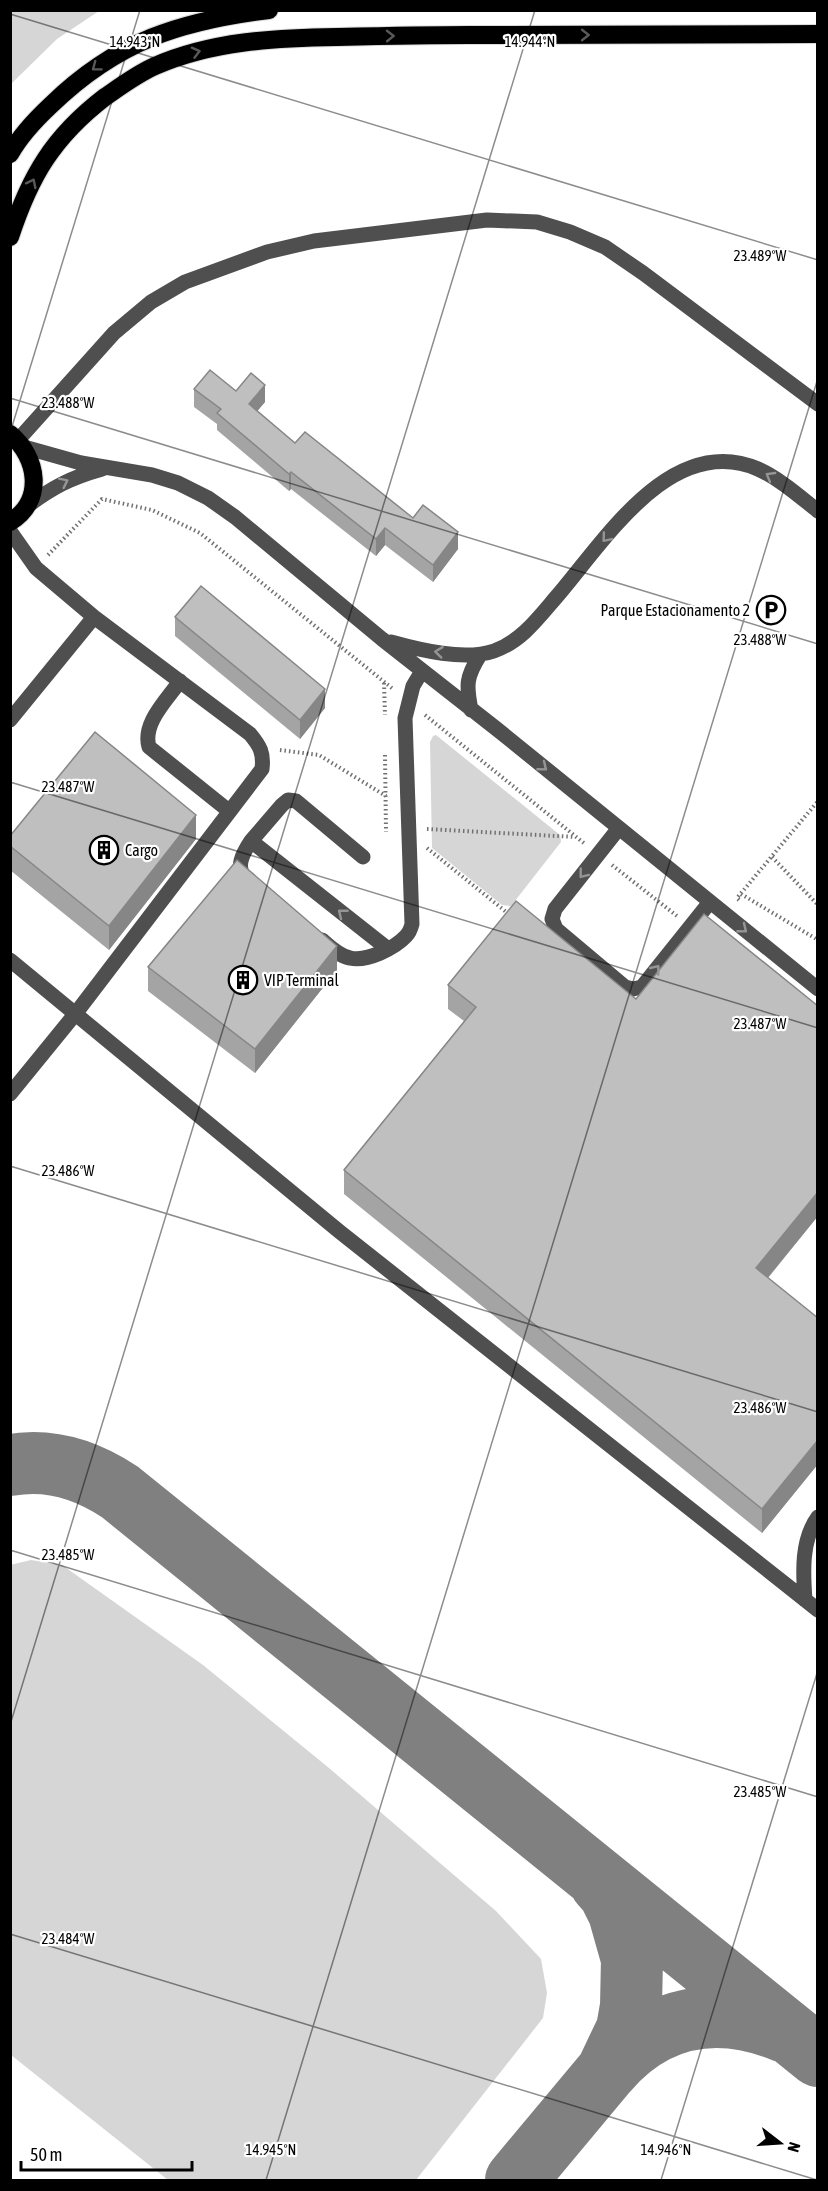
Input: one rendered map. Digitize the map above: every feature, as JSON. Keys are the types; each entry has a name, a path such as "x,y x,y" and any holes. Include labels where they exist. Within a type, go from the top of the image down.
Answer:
{"highway":[{"path":"10,154 36,120 68,89 102,63 138,42 182,26 225,16 269,10"},
{"path":"10,237 22,202 41,164 66,132 86,112 121,85 154,66 194,51 283,38 408,35 818,34"},
{"path":"10,522 26,507 32,494 34,477 32,461 15,438"}],"street":[{"path":"818,404 605,247 570,232 537,222 487,220 314,241 267,252 185,282 151,302 114,333 15,438 81,463 152,475 178,483 208,498 235,517 382,639 818,989"},
{"path":"382,639 417,650 480,655 510,644 523,633 628,513 665,479 701,464 738,463 758,469 818,511"},
{"path":"26,507 55,486 74,477 108,467"},
{"path":"10,531 36,568 94,617 250,734 261,748 264,758 262,769 76,1013 10,1094"},
{"path":"10,720 94,617"},
{"path":"471,710 467,690 468,680 480,655"},
{"path":"313,933 339,954 350,958 361,958 388,949 408,935 412,924 405,718 413,686 422,671"},
{"path":"180,681 151,722 147,738 149,747 229,811"},
{"path":"261,891 244,877 240,863 251,841 288,800 296,801 363,857"},
{"path":"619,828 555,909 552,919 556,929 625,987 642,987 710,902"},
{"path":"251,841 388,949"},
{"path":"10,960 340,1232 818,1610"},
{"path":"804,1600 805,1553 818,1517"}],"path":[{"path":"419,711 420,721"},
{"path":"261,748 319,755 386,796"},
{"path":"746,889 818,801"},
{"path":"423,836 423,828 576,837"},
{"path":"423,844 516,920"},
{"path":"772,857 818,905"},
{"path":"741,894 818,940"}],"shaded area":[{"path":"11,10 99,11 57,39 11,84"},
{"path":"436,735 560,835 561,842 511,906 502,905 432,848 430,742"},
{"path":"31,1560 62,1565 203,1665 329,1768 496,1911 541,1959 547,1993 543,2018 416,2180 168,2180 11,2055 10,1565"}],"building":[{"path":"210,370 236,391 251,373 265,385 249,404 295,443 305,432 413,518 423,505 458,532 433,565 385,528 376,539 291,472 289,474 217,413 221,409 194,389"},
{"path":"201,586 325,689 300,720 175,617"},
{"name":"Cargo","path":"95,732 196,815 109,926 10,846 10,836"},
{"name":"VIP Terminal","path":"237,860 337,946 255,1049 148,967"},
{"path":"516,901 636,999 704,914 818,1006 818,1192 756,1268 818,1318 818,1440 762,1509 344,1170 476,1007 448,985"}],"taxiway":[{"path":"10,1465 39,1463 68,1468 95,1478 120,1492 818,2056"},
{"path":"516,2180 607,2071 627,2029 631,2006 632,1959 619,1913 609,1893 601,1884"},
{"path":"607,2071 626,2052 646,2037 689,2020 712,2017 736,2018 785,2032"}],"place":[{"name":"Parque Estacionamento 2","path":"771,610"},
{"name":"Cargo","path":"104,850"},
{"name":"VIP Terminal","path":"243,980"}]}
